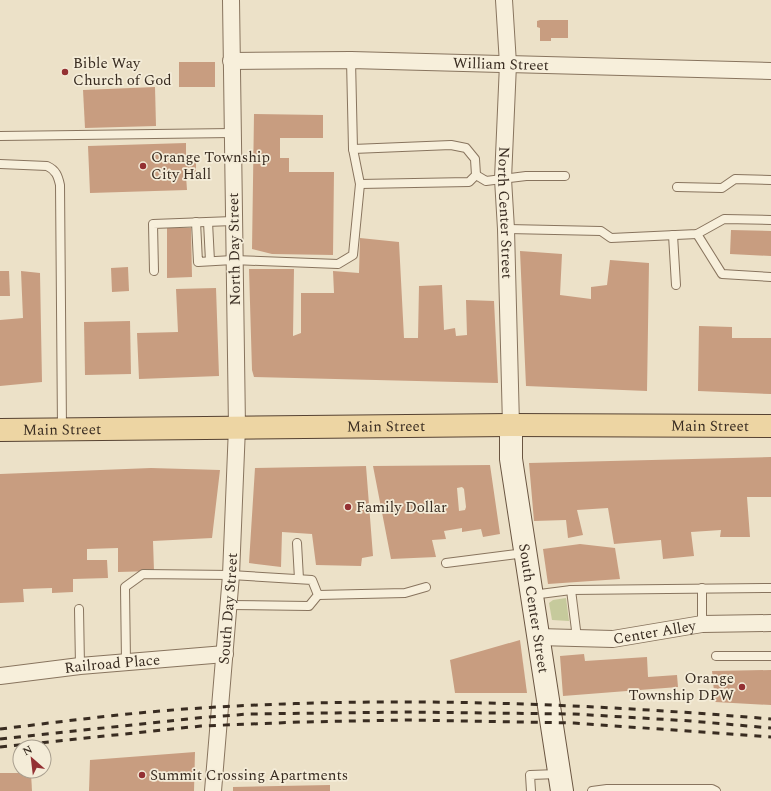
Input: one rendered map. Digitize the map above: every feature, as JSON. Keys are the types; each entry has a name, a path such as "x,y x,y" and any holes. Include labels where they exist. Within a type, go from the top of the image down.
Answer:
{"main road":[{"name":"Main Street","path":"0,430 62,428 511,425 771,426"},
{"name":"South Center Street","path":"511,425 511,459 561,782"}],"street":[{"name":"North Day Street","path":"231,0 233,260 237,427"},
{"name":"North Center Street","path":"504,0 508,64 503,179 506,229 511,425"},
{"name":"William Street","path":"231,61 352,60 771,71"},
{"name":"South Day Street","path":"212,791 232,575 237,427"},
{"name":"Center Alley","path":"538,637 613,639 702,624 771,623"},
{"name":"Railroad Place","path":"0,676 80,666 225,654"}],"lane":[{"path":"196,222 198,262 233,260 338,264 353,255 360,184 353,149 352,60"},
{"path":"0,136 232,133"},
{"path":"353,149 451,144 466,148 475,159 476,175 469,182 360,184"},
{"path":"0,164 48,166 58,175 60,185 62,428"},
{"path":"476,175 486,181 526,176 565,176"},
{"path":"677,187 722,188 735,178 771,180"},
{"path":"506,229 601,231 611,238 697,234 724,219 771,220"},
{"path":"154,271 153,224 233,221"},
{"path":"208,222 210,261"},
{"path":"697,234 722,274 771,277"},
{"path":"673,235 676,285"},
{"path":"297,543 299,579"},
{"path":"446,563 525,553"},
{"path":"126,662 125,587 143,574 232,575 312,580 318,595"},
{"path":"229,605 309,606 318,595 405,593 426,587"},
{"path":"702,588 702,624"},
{"path":"532,595 571,590 771,588"},
{"path":"571,590 576,638"},
{"path":"79,609 80,666"},
{"path":"716,656 771,656"},
{"path":"531,791 530,774 561,782"},
{"path":"592,791 712,789 716,791"}],"green space":[{"path":"566,598 569,621 552,620 549,603 553,600"}],"building":[{"path":"568,20 568,38 551,38 551,41 540,41 540,28 537,27 537,21"},
{"path":"179,62 215,62 215,87 179,87"},
{"path":"155,87 156,126 85,128 83,90"},
{"path":"254,114 323,115 323,138 280,138 280,158 289,158 289,172 334,172 333,255 272,254 252,249"},
{"name":"Orange Township City Hall","path":"186,143 186,155 196,155 196,176 186,176 187,190 90,193 88,146"},
{"path":"167,228 191,228 192,277 167,278"},
{"path":"731,230 771,231 771,256 730,254"},
{"path":"360,238 399,242 404,338 418,338 419,286 442,285 444,330 455,328 456,336 467,335 466,300 494,301 498,383 254,377 252,370 249,269 294,269 293,336 301,333 301,293 334,293 333,271 359,273"},
{"path":"520,251 562,254 560,295 591,299 591,287 607,285 610,260 649,263 647,391 526,386"},
{"path":"128,267 129,291 112,292 111,268"},
{"path":"0,271 9,271 10,296 0,296"},
{"path":"21,271 40,273 42,382 0,386 0,320 23,318"},
{"path":"216,288 219,376 139,379 137,333 178,332 176,289"},
{"path":"130,321 131,374 85,375 84,322"},
{"path":"699,326 732,327 732,338 771,338 771,394 698,391"},
{"path":"771,457 771,497 747,497 750,537 720,537 721,530 691,532 694,556 663,559 661,540 614,544 608,508 577,510 583,535 568,538 566,520 534,521 529,463"},
{"path":"490,465 500,534 483,537 481,529 462,532 462,528 444,531 446,539 432,540 436,557 391,559 373,466","holes":["462,487 464,489 466,507 465,510 459,511 457,488"]},
{"path":"366,466 373,556 362,558 361,566 316,565 312,534 282,532 281,567 249,563 255,468"},
{"path":"151,468 220,470 212,538 153,541 154,571 118,572 118,548 87,549 87,560 107,560 108,578 73,579 73,592 52,593 52,588 23,589 24,602 0,603 0,474"},
{"path":"580,544 615,548 620,579 548,584 543,549"},
{"path":"520,640 527,693 455,693 450,660"},
{"path":"584,654 585,661 647,657 648,677 677,675 678,687 563,696 560,656"},
{"name":"Orange Township DPW","path":"771,670 771,705 715,702 712,671"},
{"name":"Summit Crossing Apartments","path":"195,752 194,791 89,791 90,760"},
{"path":"0,773 12,773 12,779 31,779 32,791 0,791"},
{"path":"330,785 330,791 233,791 233,787"}],"railway":[{"path":"0,729 100,717 201,708 344,702 558,705 700,713 771,719"},
{"path":"0,739 248,714 408,712 574,714 691,721 771,728"},
{"path":"0,747 201,726 408,720 574,723 771,737"}],"place":[{"name":"Bible Way Church of God","path":"65,72"},
{"name":"Orange Township City Hall","path":"143,166"},
{"name":"Family Dollar","path":"348,507"},
{"name":"Orange Township DPW","path":"742,687"},
{"name":"Summit Crossing Apartments","path":"142,775"}]}
